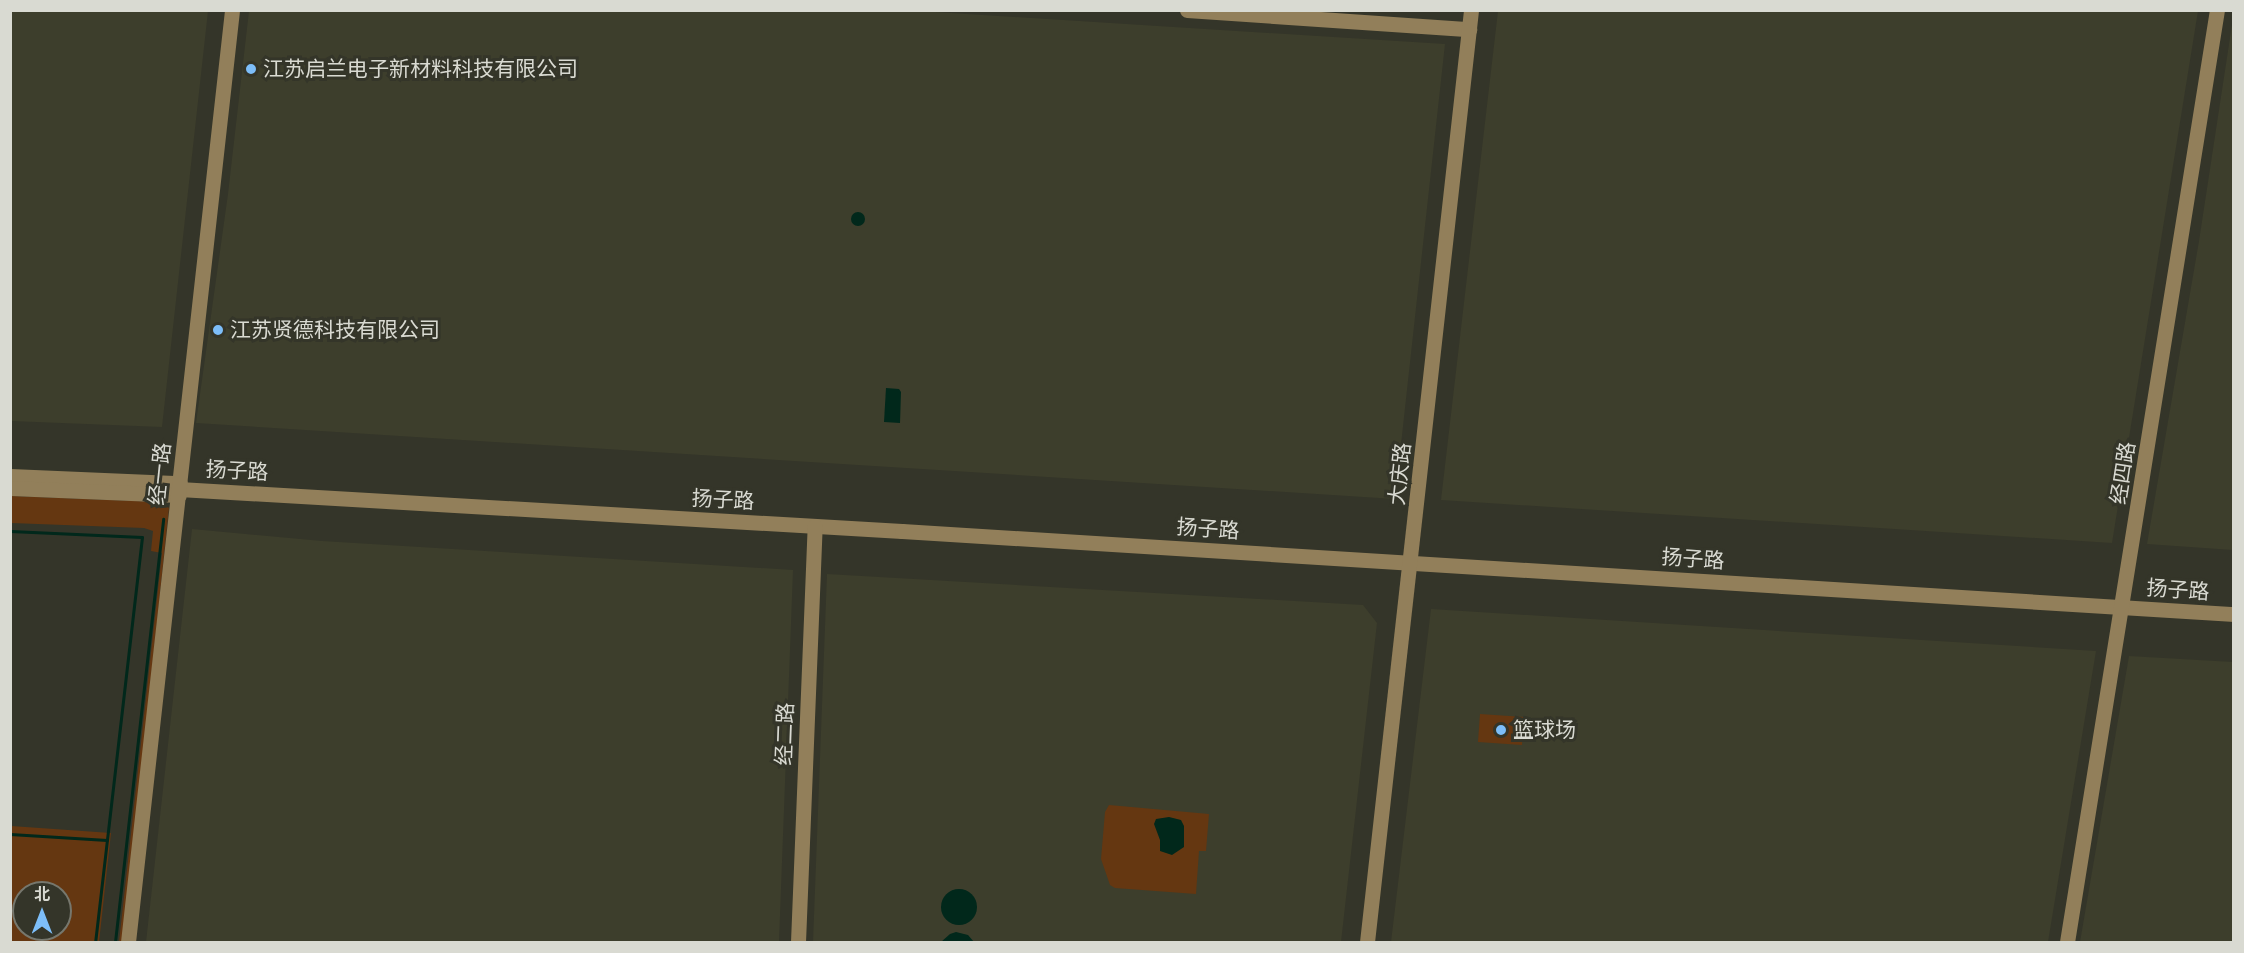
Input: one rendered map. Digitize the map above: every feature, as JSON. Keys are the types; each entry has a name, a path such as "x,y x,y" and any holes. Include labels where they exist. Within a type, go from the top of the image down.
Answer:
{"street":[{"name":"经一路","path":"128,942 232,10"},
{"path":"1186,10 1469,29"},
{"name":"大庆路","path":"1367,942 1412,562 1472,10"},
{"name":"经四路","path":"2067,942 2123,607 2217,10"},
{"name":"扬子路","path":"10,476 179,489 1412,562 2234,614"},
{"name":"扬子路","path":"10,488 179,489"},
{"name":"经二路","path":"798,942 815,526"}],"shaded area":[{"path":"11,10 208,11 162,427 11,421"},
{"path":"904,10 1445,44 1395,499 196,423 228,194 249,11"},
{"path":"1498,11 2198,11 2112,543 1441,500"},
{"path":"2233,18 2233,550 2147,544 2199,241"},
{"path":"855,212 861,212 865,219 861,226 855,226 851,222 851,216"},
{"path":"886,388 899,389 901,392 900,423 884,422"},
{"path":"11,496 159,502 169,508 123,942 119,942 162,553 151,551 153,531 144,528 11,523"},
{"path":"192,529 322,541 793,570 779,942 146,942"},
{"path":"827,574 1363,605 1377,623 1341,942 813,942"},
{"path":"1431,609 2096,651 2048,942 1391,942"},
{"path":"2129,656 2233,662 2233,942 2080,942"},
{"name":"篮球场","path":"1480,714 1524,717 1522,745 1478,742"},
{"path":"1109,805 1209,814 1206,851 1199,851 1196,894 1115,888 1110,885 1101,859 1105,812"},
{"path":"1169,817 1181,820 1184,826 1184,847 1172,855 1160,851 1160,840 1154,824 1156,819"},
{"path":"11,826 111,833 99,942 11,942"},
{"path":"959,889 972,894 977,907 972,920 959,925 946,920 941,907 946,894"},
{"path":"956,932 968,935 974,942 941,942"}],"waterway":[{"path":"115,942 163,519"},
{"path":"10,531 142,537 95,942"},
{"path":"10,834 107,840"}],"place":[{"name":"江苏启兰电子新材料科技有限公司","path":"251,69"},
{"name":"江苏贤德科技有限公司","path":"218,330"},
{"name":"篮球场","path":"1501,730"}]}
